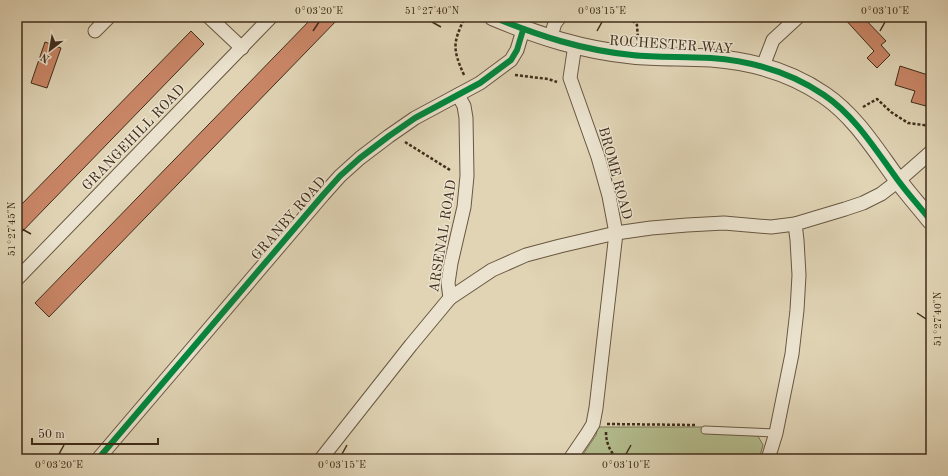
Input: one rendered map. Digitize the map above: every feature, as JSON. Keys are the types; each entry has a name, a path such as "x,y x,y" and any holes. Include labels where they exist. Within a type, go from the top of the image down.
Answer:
{"street":[{"path":"95,31 109,17"},
{"path":"209,17 242,48"},
{"name":"GRANGEHILL ROAD","path":"19,275 271,17"},
{"name":"ROCHESTER WAY","path":"493,17 523,30 575,46 639,56 710,58 740,62 764,66 793,77 824,95 849,116 870,141 898,181 931,222"},
{"path":"550,39 555,23 560,17"},
{"path":"764,66 773,40 798,17"},
{"name":"GRANBY ROAD","path":"98,459 340,176 360,158 415,118 480,83 511,60 517,50 523,30"},
{"name":"BROME ROAD","path":"575,46 570,78 598,157 609,196 616,234 593,424"},
{"name":"ARSENAL ROAD","path":"321,459 450,298 448,283 464,207 467,170 466,118 464,106 458,95"},
{"path":"450,298 492,270 526,255 560,246 616,234 687,224 724,223 771,227 795,224 863,202 881,194 931,152"},
{"path":"768,459 776,433 792,354 797,310 798,275 798,240 795,224"},
{"path":"570,459 593,424"}],"lane":[{"path":"705,430 776,433"}],"path":[{"path":"465,17 457,37 455,52 465,78 471,88"},
{"path":"629,17 637,25 639,56"},
{"path":"509,75 548,79 557,82"},
{"path":"849,116 877,99 891,112 908,123 931,126"},
{"path":"396,131 402,140 450,170 467,170"},
{"path":"593,424 698,425 705,430"},
{"path":"593,424 606,430 608,446 616,459"}],"green space":[{"path":"598,427 703,427 703,432 758,436 763,445 759,459 580,459 596,435"}],"building":[{"path":"313,17 340,17 49,317 35,303"},
{"path":"843,17 863,17 886,41 881,45 890,55 877,68 867,58 874,51"},
{"path":"191,31 204,44 17,237 17,209"},
{"path":"45,42 61,48 47,88 31,83"},
{"path":"900,66 931,76 931,84 926,106 911,102 915,91 895,85"}],"cycle path":[{"path":"493,17 544,36 596,50 642,56 726,59 770,69 797,80 811,87 835,103 855,123 901,185 931,221"},
{"path":"98,459 340,176 360,158 415,118 480,83 511,60 517,50 523,30"}]}
